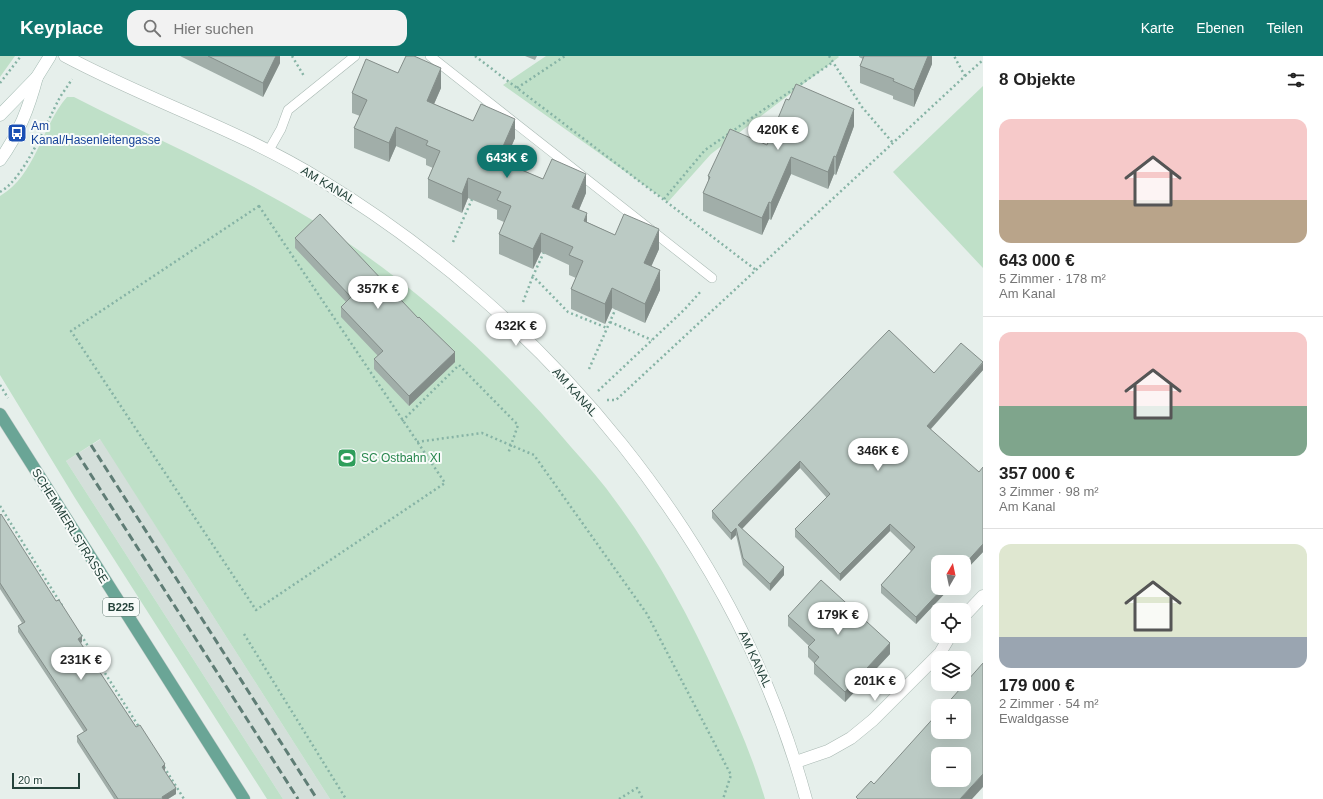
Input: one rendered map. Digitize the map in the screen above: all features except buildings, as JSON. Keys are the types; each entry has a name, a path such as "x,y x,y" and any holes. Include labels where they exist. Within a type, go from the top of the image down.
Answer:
{"main road":[{"name":"SCHEMMERLSTRASSE","path":"0,414 244,799"}],"street":[{"path":"0,115 37,77 50,56"},
{"name":"AM KANAL","path":"65,56 270,150 321,179 371,211 422,248 474,290 511,324 585,401 623,446 660,497 714,578 746,638 770,692 796,762 806,799"},
{"path":"0,160 17,133 28,108 37,77"},
{"path":"971,609 983,596"},
{"path":"796,762 828,751 851,738 873,720 940,653 946,643"}],"lane":[{"path":"270,150 281,129 288,110 355,56"},
{"path":"430,56 712,278"}],"path":[{"path":"0,83 21,56"},
{"path":"292,56 312,91"},
{"path":"475,56 756,270"},
{"path":"517,88 565,56"},
{"path":"829,56 862,107 893,143"},
{"path":"954,56 965,76"},
{"path":"585,401 616,400 983,60"},
{"path":"664,200 705,150 833,62"},
{"path":"0,192 12,182 29,158 60,98 82,65"},
{"path":"453,242 474,195"},
{"path":"259,206 402,421 445,483 256,610 71,331 259,206"},
{"path":"523,302 546,249"},
{"path":"533,276 568,312 607,328"},
{"path":"585,401 606,384 685,309 712,278"},
{"path":"589,369 617,306"},
{"path":"610,322 652,340"},
{"path":"402,421 458,365 518,425 508,454"},
{"path":"417,442 482,433 534,455 647,614 731,775 723,799"},
{"path":"0,506 67,613"},
{"path":"79,632 142,732"},
{"path":"244,634 346,799"},
{"path":"163,766 184,799"},
{"path":"619,799 636,788 643,799"}],"shaded area":[{"path":"101,439 330,799 283,799 66,461"}],"green space":[{"path":"0,56 15,56 0,77"},
{"path":"546,56 839,57 711,154 668,202 503,85"},
{"path":"983,86 983,268 893,172"},
{"name":"SC Ostbahn XI","path":"67,97 74,97 198,158 289,206 319,224 389,272 422,299 454,326 515,385 601,481 632,524 659,566 696,634 725,695 750,754 765,799 330,799 100,439 66,461 283,799 267,799 75,498 0,375 0,196 12,187 22,176 58,109"}],"railway":[{"path":"91,445 317,799"},
{"path":"77,453 298,799"}],"place":[{"name":"Am Kanal/Hasenleitengasse","path":"17,133"},
{"name":"SC Ostbahn XI","path":"347,458"}]}
